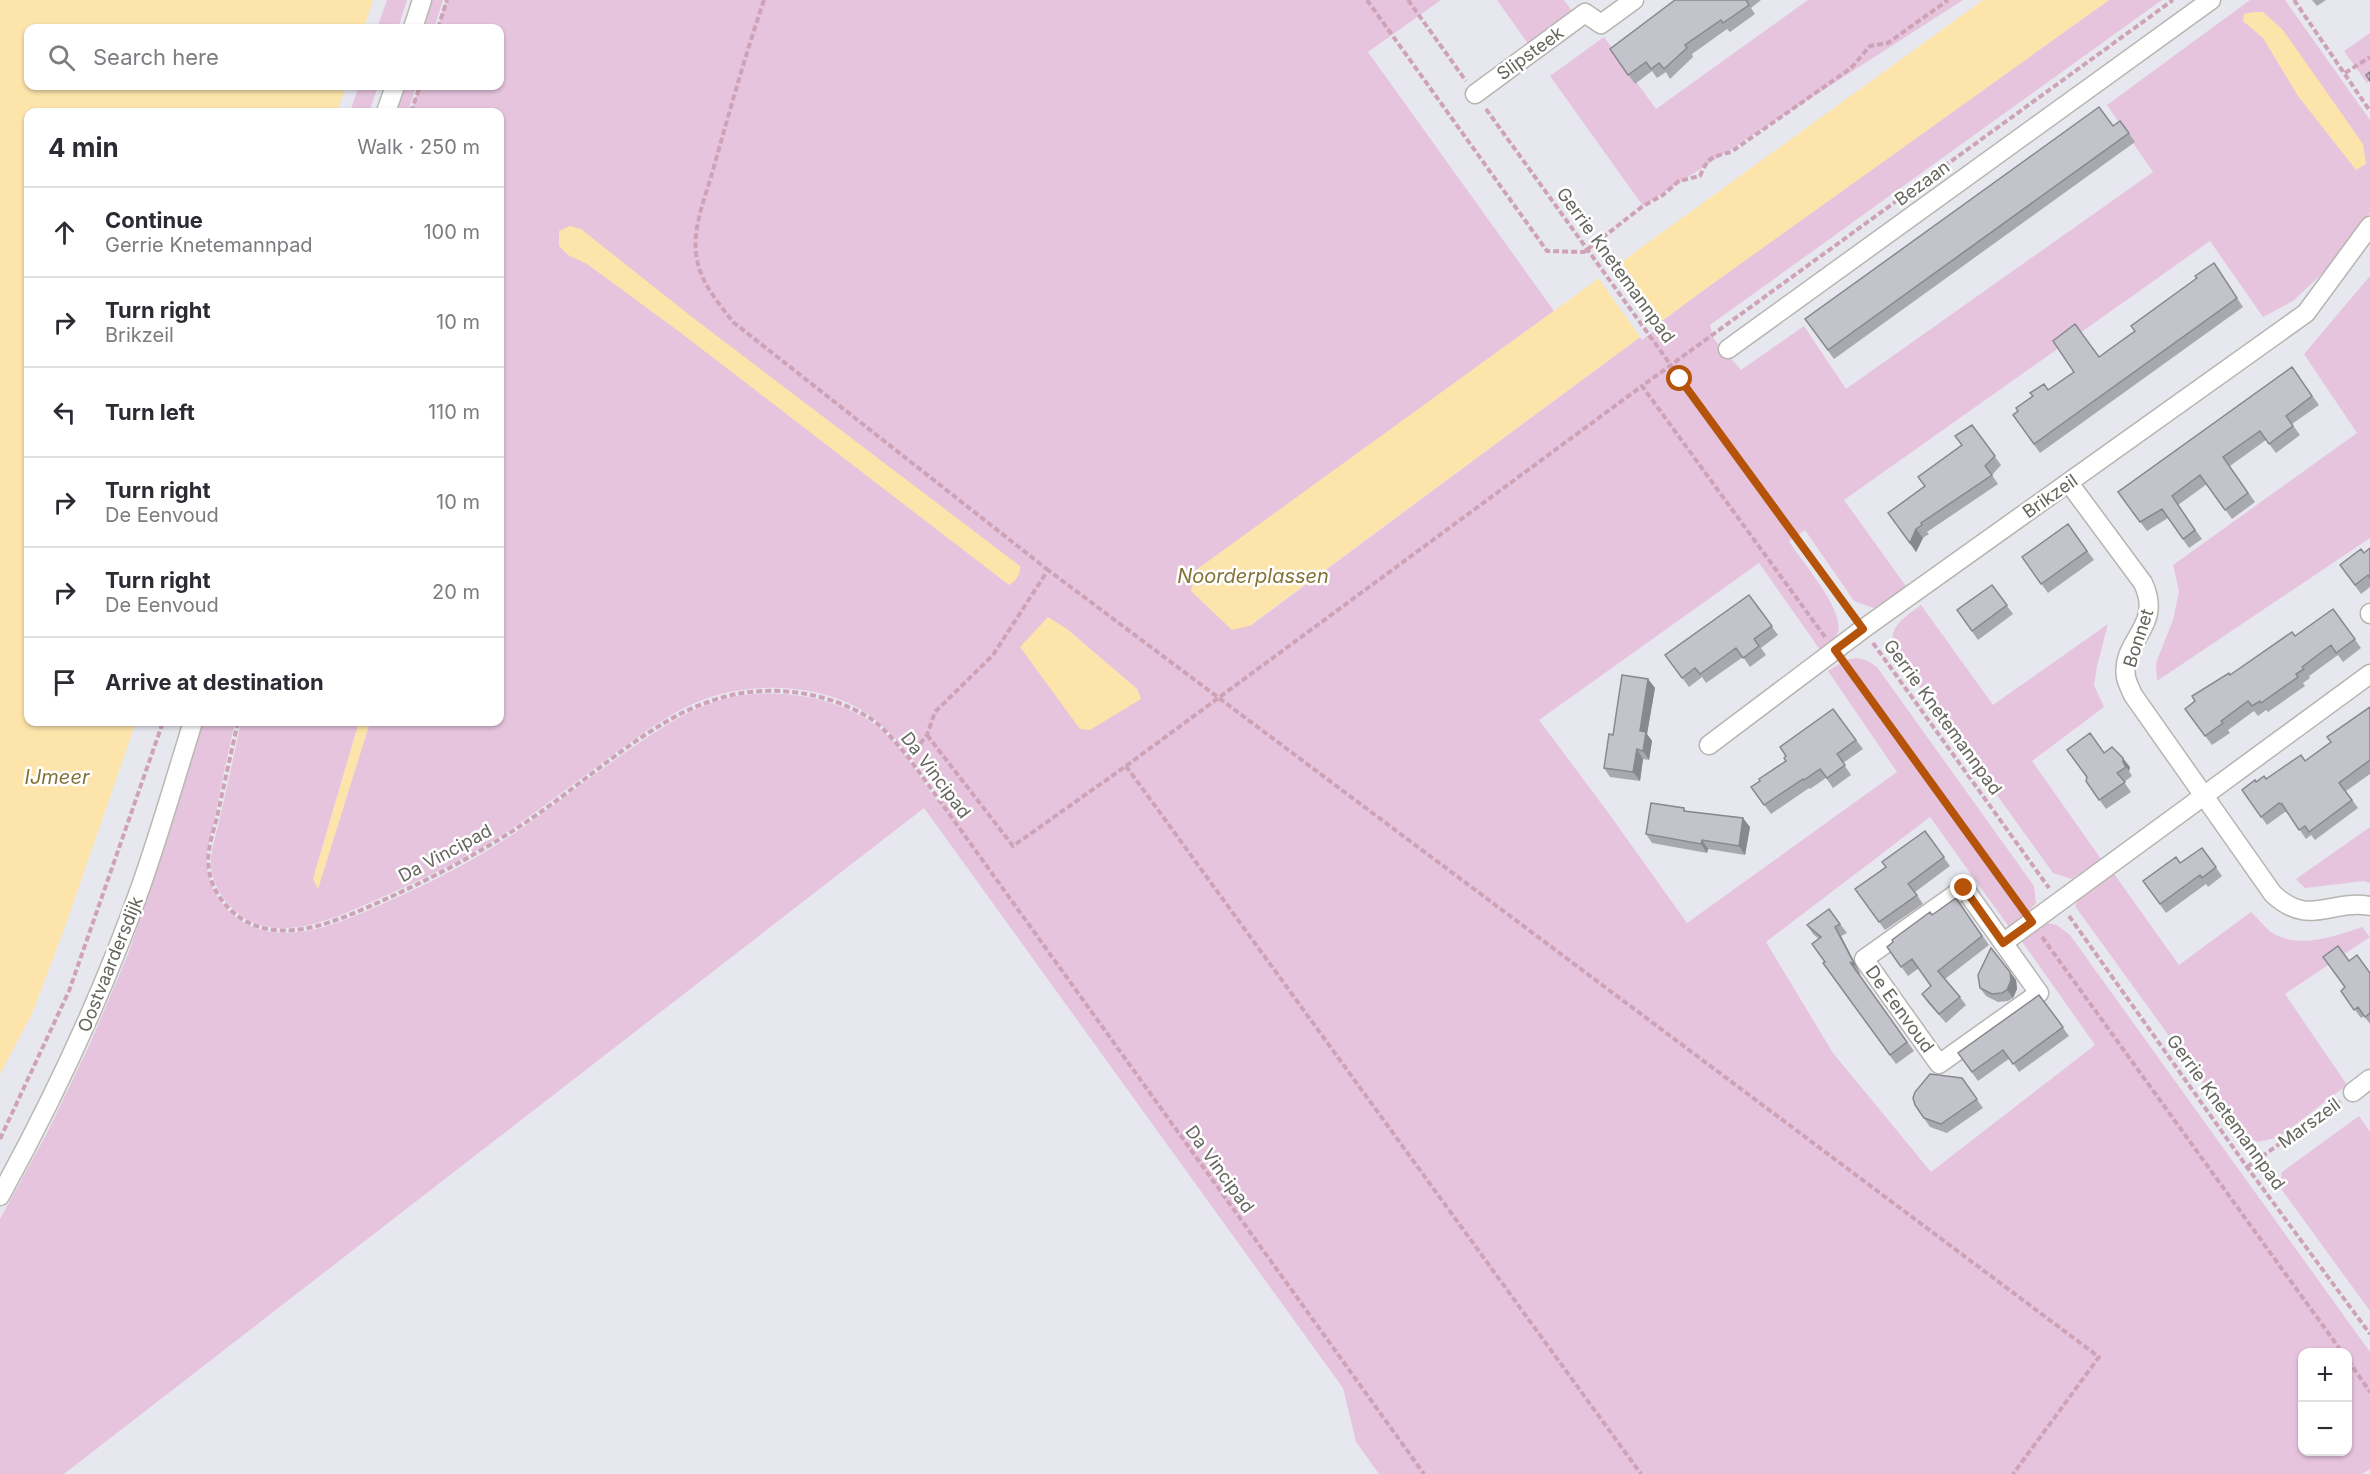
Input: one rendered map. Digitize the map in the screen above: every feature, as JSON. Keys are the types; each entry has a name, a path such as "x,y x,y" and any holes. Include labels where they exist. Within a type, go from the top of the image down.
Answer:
{"street":[{"path":"414,24 422,0"},
{"name":"Slipsteek","path":"1475,94 1583,6 1601,24 1634,0"},
{"name":"Bezaan","path":"1728,349 2211,0"},
{"path":"387,108 394,90"},
{"name":"Brikzeil","path":"1709,745 1863,629 2306,313 2370,226"},
{"name":"Bonnet","path":"2069,483 2143,583 2150,596 2150,607 2145,623 2129,654 2126,676 2133,695 2273,894 2296,910 2314,911 2356,904 2370,906"},
{"path":"2003,943 2370,674"},
{"name":"Oostvaardersdijk","path":"0,1196 80,1041 141,886 192,726"},
{"name":"De Eenvoud","path":"1964,888 2003,943 2039,993 1940,1064 1864,959 1964,888"},
{"name":"Marszeil","path":"2353,1092 2370,1079"}],"path":[{"path":"439,24 447,0"},
{"path":"764,0 741,68 701,213 696,241 696,259 702,278 734,321 1048,570 2099,1357 2013,1474"},
{"path":"1367,0 1547,251 1584,252 1679,181 1700,176 1706,161 1714,156 1731,152 1851,68 1870,46 1888,43 1948,0"},
{"name":"Gerrie Knetemannpad","path":"1408,0 2059,901 2247,1167 2370,1334"},
{"name":"Bezaan","path":"927,735 1013,846 1126,766 1670,364 2173,0"},
{"path":"2294,0 2370,111"},
{"path":"2345,73 2370,57"},
{"path":"412,108 419,90"},
{"path":"1642,386 2338,1348"},
{"path":"909,758 927,735 935,712 993,655 1048,570"},
{"name":"Da Vincipad","path":"237,726 208,867 212,883 229,908 249,922 273,931 304,929 327,923 373,905 446,871 513,831 669,721 717,699 733,695 776,691 824,698 869,718 886,732 909,758 1424,1474"},
{"name":"Oostvaardersdijk","path":"0,1139 69,992 162,726"},
{"path":"1126,766 1641,1474"},
{"name":"Marszeil","path":"2247,1167 2353,1092"},
{"path":"2352,1366 2370,1392"}],"shaded area":[{"path":"387,0 407,0 399,24 378,24"},
{"path":"432,0 443,0 435,24 424,24"},
{"path":"446,0 1441,0 1368,52 1554,311 1197,570 1250,626 1701,292 2109,0 2162,0 1710,325 1713,338 1741,370 1804,326 1846,389 2153,172 2107,105 2250,0 2285,0 2370,120 2370,212 2358,240 2293,301 2263,317 2210,241 1844,500 1908,589 1882,606 1873,608 1854,601 1805,530 1789,541 1830,600 1836,613 1839,625 1837,634 1821,651 1759,563 1539,720 1687,923 1897,772 1828,671 1853,658 1864,659 1877,667 2034,886 2036,903 2009,927 1930,817 1766,942 1833,1053 1931,1172 2095,1045 2021,940 2047,923 2057,925 2070,935 2370,1352 2370,1469 2362,1474 1379,1474 1356,1442 1343,1388 924,808 64,1474 0,1474 0,1219 47,1133 89,1046 129,952 203,726 234,726 208,848 207,867 212,887 223,905 250,926 286,933 325,927 432,881 518,831 668,724 699,708 732,697 754,694 789,694 823,701 856,713 892,739 937,801 942,798 892,735 872,717 857,708 824,694 806,690 770,688 735,691 700,701 648,730 533,814 462,859 336,917 301,926 267,927 250,921 235,911 222,896 212,873 211,856 240,726 358,726 313,879 318,888 369,726 504,726 504,108 412,108 418,90 504,90 504,24 438,24","holes":["1067,629 1137,689 1141,699"]},
{"path":"1497,0 1564,0 1578,19 1533,51"},
{"path":"1808,0 1963,0 1643,206 1550,76 1604,37 1656,109"},
{"path":"2370,33 2370,81 2367,83 2344,51"},
{"path":"358,90 377,90 370,108 351,108"},
{"path":"404,90 415,90 409,108 398,108"},
{"path":"2370,276 2370,538 2157,681 2156,663 2173,620 2179,591 2173,565 2357,433 2304,354"},
{"path":"1921,605 1993,705 2108,624 2094,685 2104,707 2032,761 2101,859 2072,879 2053,873 1894,652 1892,643 1895,629 1903,619"},
{"path":"2370,827 2370,883 2364,881 2305,888 2296,879"},
{"path":"2112,871 2179,965 2251,912 2271,932 2293,940 2316,940 2362,927 2370,937 2285,994 2347,1085 2279,1137 2258,1142 2240,1134 2075,906 2079,898"},
{"path":"2359,1116 2370,1132 2370,1311 2279,1186 2282,1172"}],"water":[{"name":"IJmeer","path":"0,0 373,0 365,24 24,24 24,90 345,90 338,108 24,108 24,726 135,726 66,924 32,1014 0,1074"},
{"name":"Noorderplassen","path":"1983,0 2109,0 1701,292 1249,626 1232,630 1191,591 1196,570"},
{"path":"2263,12 2283,30 2363,144 2366,164 2356,170 2298,96 2263,38 2243,21 2244,14"},
{"path":"570,226 581,229 692,317 1020,566 1016,579 1009,585 681,333 587,264 568,255 559,246 559,231"},
{"path":"1048,617 1067,629 1137,689 1141,699 1090,730 1080,729 1020,647"},
{"path":"358,726 369,726 318,889 313,879"}],"pier":[{"path":"1609,267 1655,330 1642,340 1597,276"}],"building":[{"path":"1675,0 1746,0 1749,5 1723,23 1721,20 1685,45 1687,48 1664,69 1659,63 1651,69 1646,62 1628,75 1610,49"},
{"path":"2099,107 2113,126 2120,121 2129,133 1828,350 1805,319"},
{"path":"2214,263 2237,298 2034,444 2013,415 2018,411 2016,408 2033,396 2030,393 2044,384 2048,390 2074,372 2053,341 2075,324 2099,357 2135,331 2131,326"},
{"path":"2292,367 2312,396 2286,416 2293,426 2269,444 2260,431 2223,457 2248,493 2225,510 2200,475 2172,496 2195,530 2183,539 2162,509 2140,522 2118,492"},
{"path":"1972,425 1995,456 1985,466 1992,475 1921,523 1922,525 1916,529 1910,543 1888,513 1925,486 1918,477 1962,445 1955,436"},
{"path":"2068,524 2087,551 2041,584 2022,557"},
{"path":"2370,548 2370,578 2368,575 2355,585 2340,565 2361,549 2364,553"},
{"path":"1992,585 2007,605 1972,631 1957,610"},
{"path":"1749,595 1772,626 1754,639 1759,646 1743,658 1736,648 1700,674 1695,668 1682,678 1665,655"},
{"path":"2333,609 2355,639 2336,653 2331,645 2302,667 2304,669 2296,674 2298,677 2261,703 2260,701 2252,706 2248,701 2205,736 2185,709 2195,701 2192,696 2229,673 2230,675 2292,632 2295,636"},
{"path":"1622,675 1648,679 1640,731 1646,732 1643,751 1637,749 1633,772 1604,768 1609,734 1613,735"},
{"path":"2370,707 2370,760 2339,783 2352,800 2309,832 2305,826 2299,830 2282,804 2279,803 2261,817 2242,790 2255,780 2256,782 2264,776 2266,779 2301,755 2305,761 2331,742 2327,737"},
{"path":"1833,709 1856,740 1837,754 1845,765 1827,778 1820,769 1764,805 1751,787 1786,761 1784,758 1786,756 1780,747"},
{"path":"2090,733 2104,753 2112,747 2123,758 2126,767 2117,773 2125,782 2099,800 2086,781 2087,777 2067,750"},
{"path":"1651,803 1684,808 1684,811 1743,818 1739,846 1702,840 1701,844 1646,834"},
{"path":"1925,831 1944,857 1908,884 1917,895 1879,922 1855,889 1886,867 1882,862"},
{"path":"2202,848 2216,867 2202,878 2200,875 2160,904 2143,881 2176,857 2180,863"},
{"path":"1956,898 1982,936 1938,971 1960,997 1939,1014 1922,994 1931,986 1912,959 1901,967 1887,947 1893,942 1892,940 1930,912 1932,915"},
{"path":"1829,909 1840,924 1835,927 1855,965 1850,962 1907,1042 1890,1055 1823,963 1825,962 1812,944 1821,937 1807,925"},
{"path":"2338,946 2349,961 2357,955 2370,973 2370,1013 2365,1017 2358,1007 2354,1010 2341,991 2345,987 2323,957"},
{"path":"1991,948 2010,972 2011,980 2007,990 2002,993 1992,994 1980,988 1978,975"},
{"path":"2039,995 2063,1027 2013,1064 2003,1050 1972,1072 1958,1053"},
{"path":"1930,1074 1962,1078 1977,1099 1941,1124 1924,1118 1913,1098 1915,1092"}],"route":[{"path":"1680,379 1863,629 1835,650 2032,922 2003,943 1964,888"}]}
